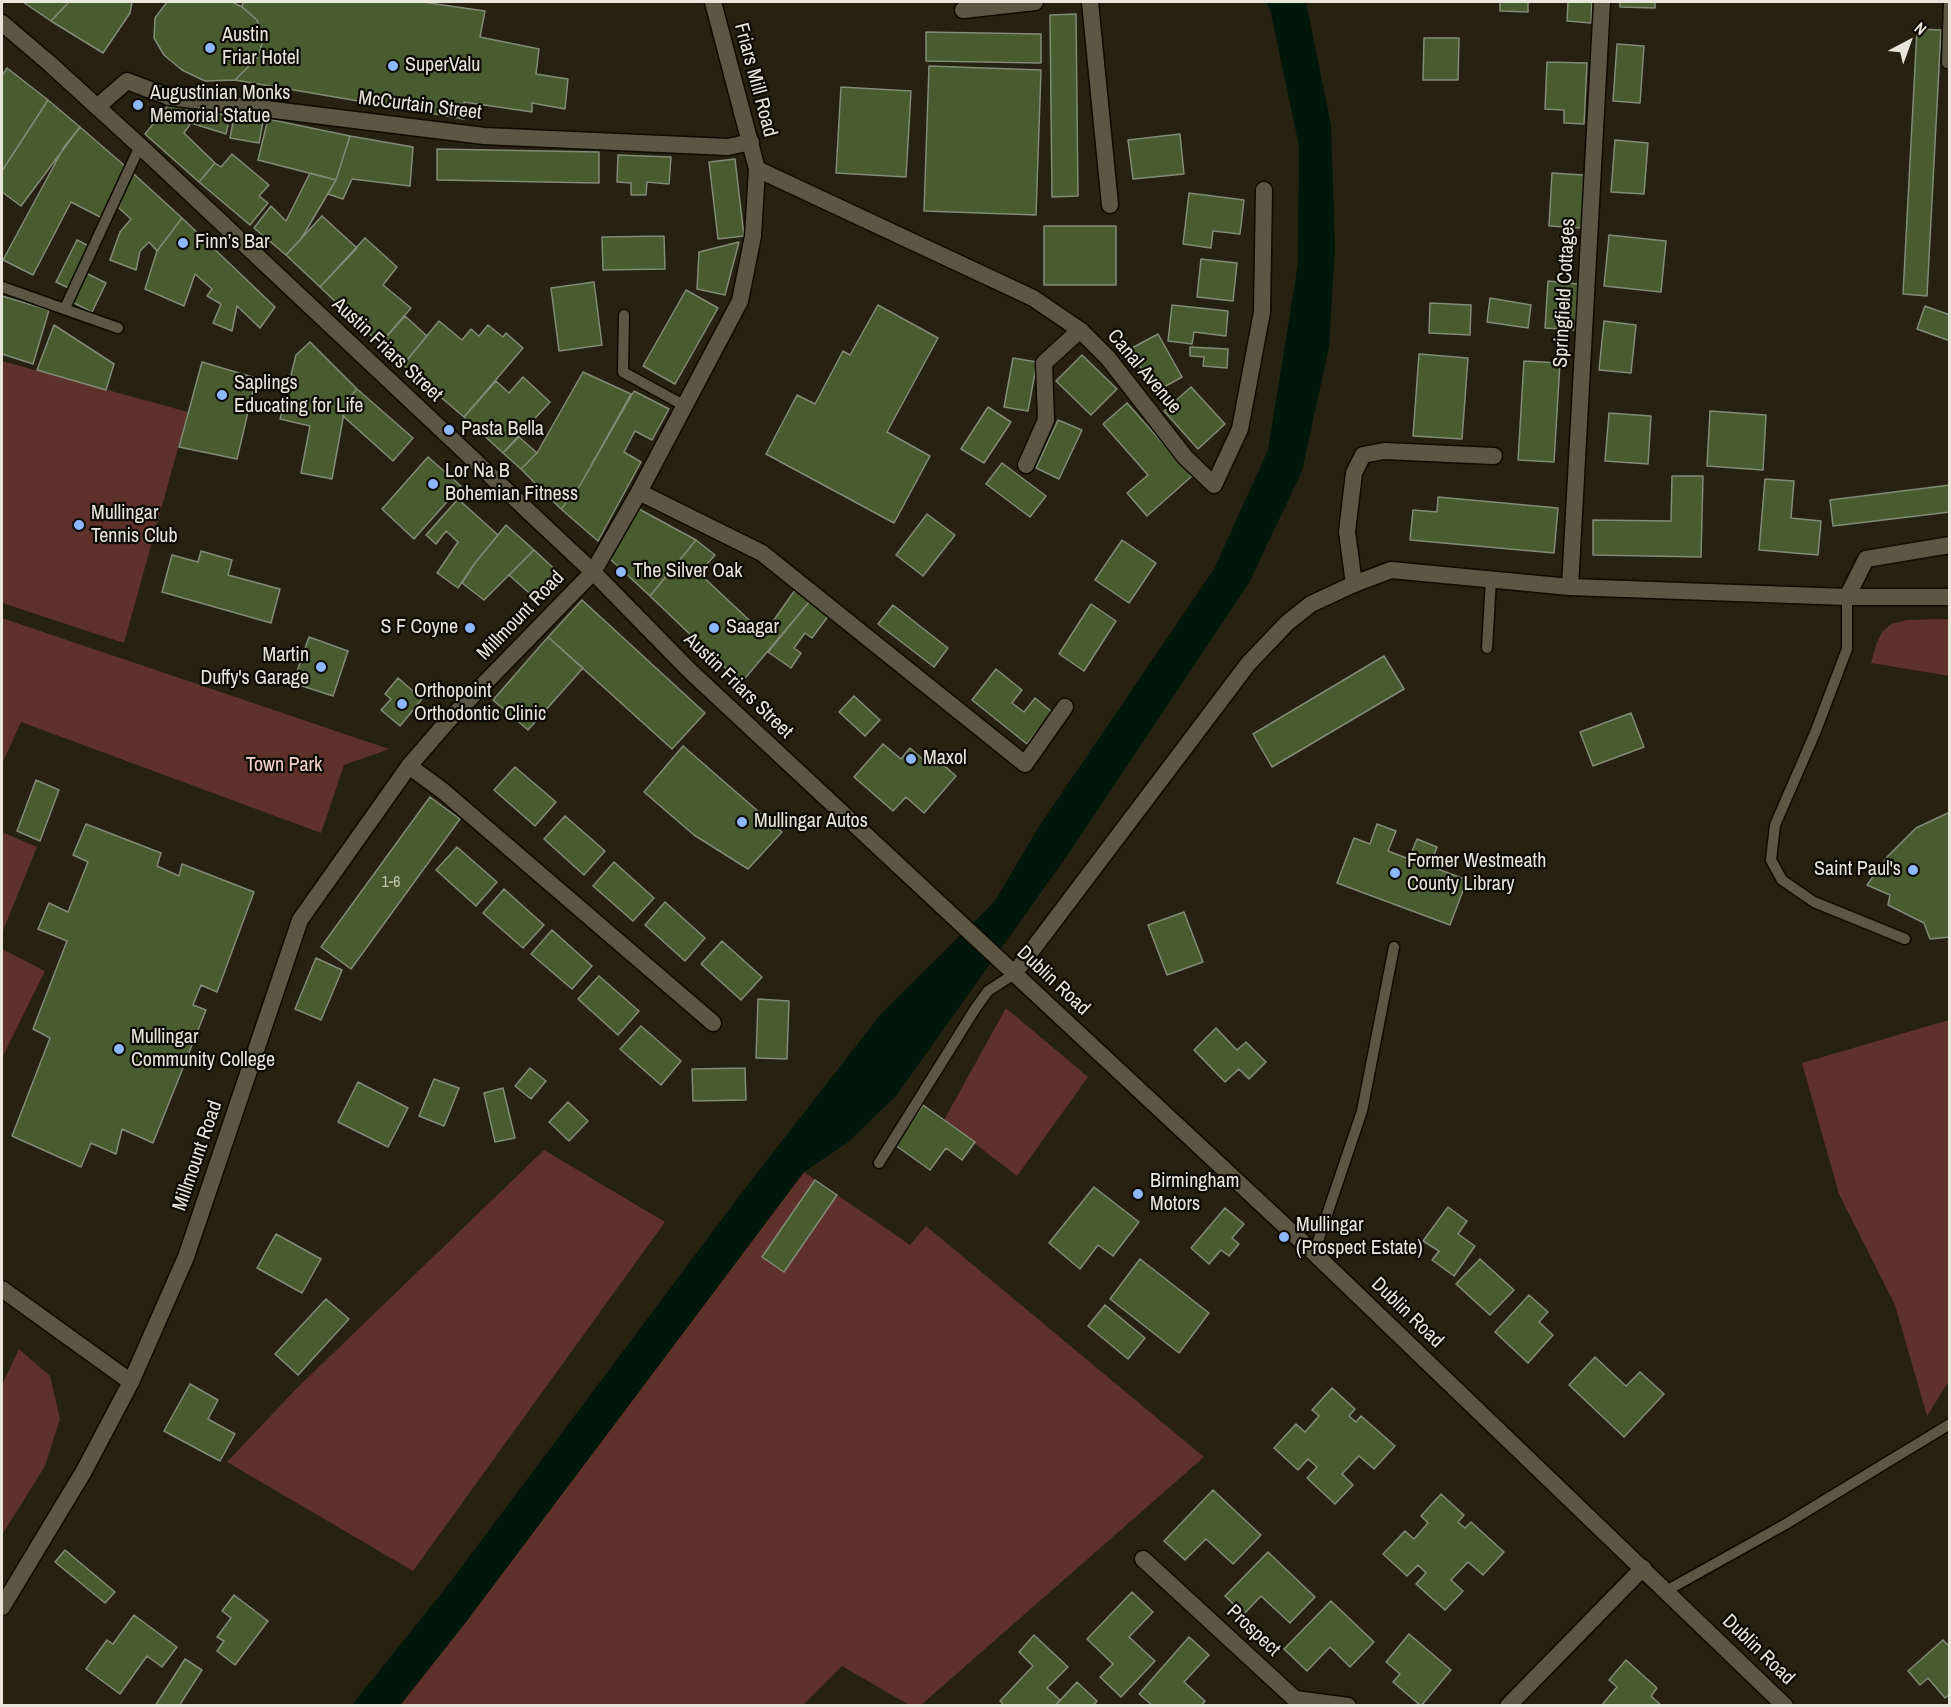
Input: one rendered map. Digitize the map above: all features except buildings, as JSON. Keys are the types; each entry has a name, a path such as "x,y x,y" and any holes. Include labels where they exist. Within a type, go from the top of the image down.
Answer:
{"street":[{"name":"Friars Mill Road","path":"713,2 757,169"},
{"path":"963,10 1035,2"},
{"path":"1090,2 1110,205"},
{"name":"Springfield Cottages","path":"1570,587 1602,2"},
{"name":"Austin Friars Street","path":"2,23 140,146 593,572 690,671 996,957"},
{"name":"McCurtain Street","path":"97,107 126,81 169,97 484,136 728,147 751,142"},
{"path":"593,572 639,492 740,301 753,236 757,169"},
{"name":"Canal Avenue","path":"757,169 1034,298 1080,330 1107,358 1185,457 1214,485 1240,429 1262,312 1264,190"},
{"path":"1026,465 1046,420 1044,363 1080,330"},
{"path":"1354,584 1347,532 1354,473 1363,454 1384,451 1494,456"},
{"path":"639,492 762,553 1025,764 1065,708"},
{"path":"1847,597 1866,559 1950,545"},
{"path":"1014,974 1248,664 1287,623 1311,604 1354,584 1391,570 1570,587 1847,597 1950,597"},
{"name":"Millmount Road","path":"2,1607 84,1471 131,1382 186,1257 300,920 410,766 447,722 593,572"},
{"path":"410,766 443,791 713,1023"},
{"name":"Dublin Road","path":"996,957 1314,1253 1785,1706"},
{"path":"2,1289 131,1382"},
{"name":"Prospect","path":"1143,1559 1295,1699 1348,1706"},
{"path":"1508,1706 1643,1568"}],"lane":[{"path":"1947,63 1950,2"},
{"path":"64,308 140,146"},
{"path":"2,287 118,328"},
{"path":"624,315 623,372 685,406"},
{"path":"1487,648 1491,579"},
{"path":"1847,597 1847,650 1815,733 1775,825 1771,860 1782,880 1814,902 1905,939"},
{"path":"1314,1253 1362,1111 1394,947"},
{"path":"879,1163 987,991 1014,974"},
{"path":"1666,1591 1784,1525 1950,1424"}],"green space":[{"name":"Mullingar Tennis Club","path":"2,361 188,412 124,643 2,603"},
{"name":"Town Park","path":"2,618 389,749 344,765 321,833 21,722 2,764"},
{"path":"1949,619 1949,676 1871,663 1882,632 1891,624 1907,620"},
{"path":"2,832 37,847 2,933"},
{"path":"2,949 45,971 2,1058"},
{"path":"1006,1008 1088,1077 1017,1176 944,1120"},
{"path":"1949,1020 1949,1381 1927,1416 1895,1305 1839,1194 1802,1063"},
{"path":"544,1150 665,1222 413,1571 227,1462 297,1388"},
{"path":"804,1172 910,1245 926,1226 1204,1457 921,1705 909,1705 842,1666 803,1705 400,1706 466,1622"},
{"path":"19,1349 50,1376 60,1419 45,1466 2,1535 2,1385"}],"shaded area":[{"path":"1266,2 1306,2 1331,125 1335,247 1329,347 1302,471 1249,583 1071,850 896,1096 847,1143 804,1172 466,1622 400,1705 351,1706 445,1589 743,1191 881,1014 995,901 1038,828 1214,569 1268,450 1298,264 1299,146 1270,9"}],"place":[{"name":"Austin Friar Hotel","path":"210,48"},
{"name":"SuperValu","path":"393,66"},
{"name":"Augustinian Monks Memorial Statue","path":"138,105"},
{"name":"Finn’s Bar","path":"183,243"},
{"name":"Saplings Educating for Life","path":"222,395"},
{"name":"Pasta Bella","path":"449,430"},
{"name":"Lor Na B Bohemian Fitness","path":"433,484"},
{"name":"Mullingar Tennis Club","path":"79,525"},
{"name":"The Silver Oak","path":"621,572"},
{"name":"S F Coyne","path":"470,628"},
{"name":"Saagar","path":"714,628"},
{"name":"Martin Duffy's Garage","path":"321,667"},
{"name":"Orthopoint Orthodontic Clinic","path":"402,704"},
{"name":"Maxol","path":"911,759"},
{"name":"Mullingar Autos","path":"742,822"},
{"name":"Saint Paul's","path":"1913,870"},
{"name":"Former Westmeath County Library","path":"1395,873"},
{"name":"Mullingar Community College","path":"119,1049"},
{"name":"Birmingham Motors","path":"1138,1194"},
{"name":"Mullingar (Prospect Estate)","path":"1284,1237"}]}
